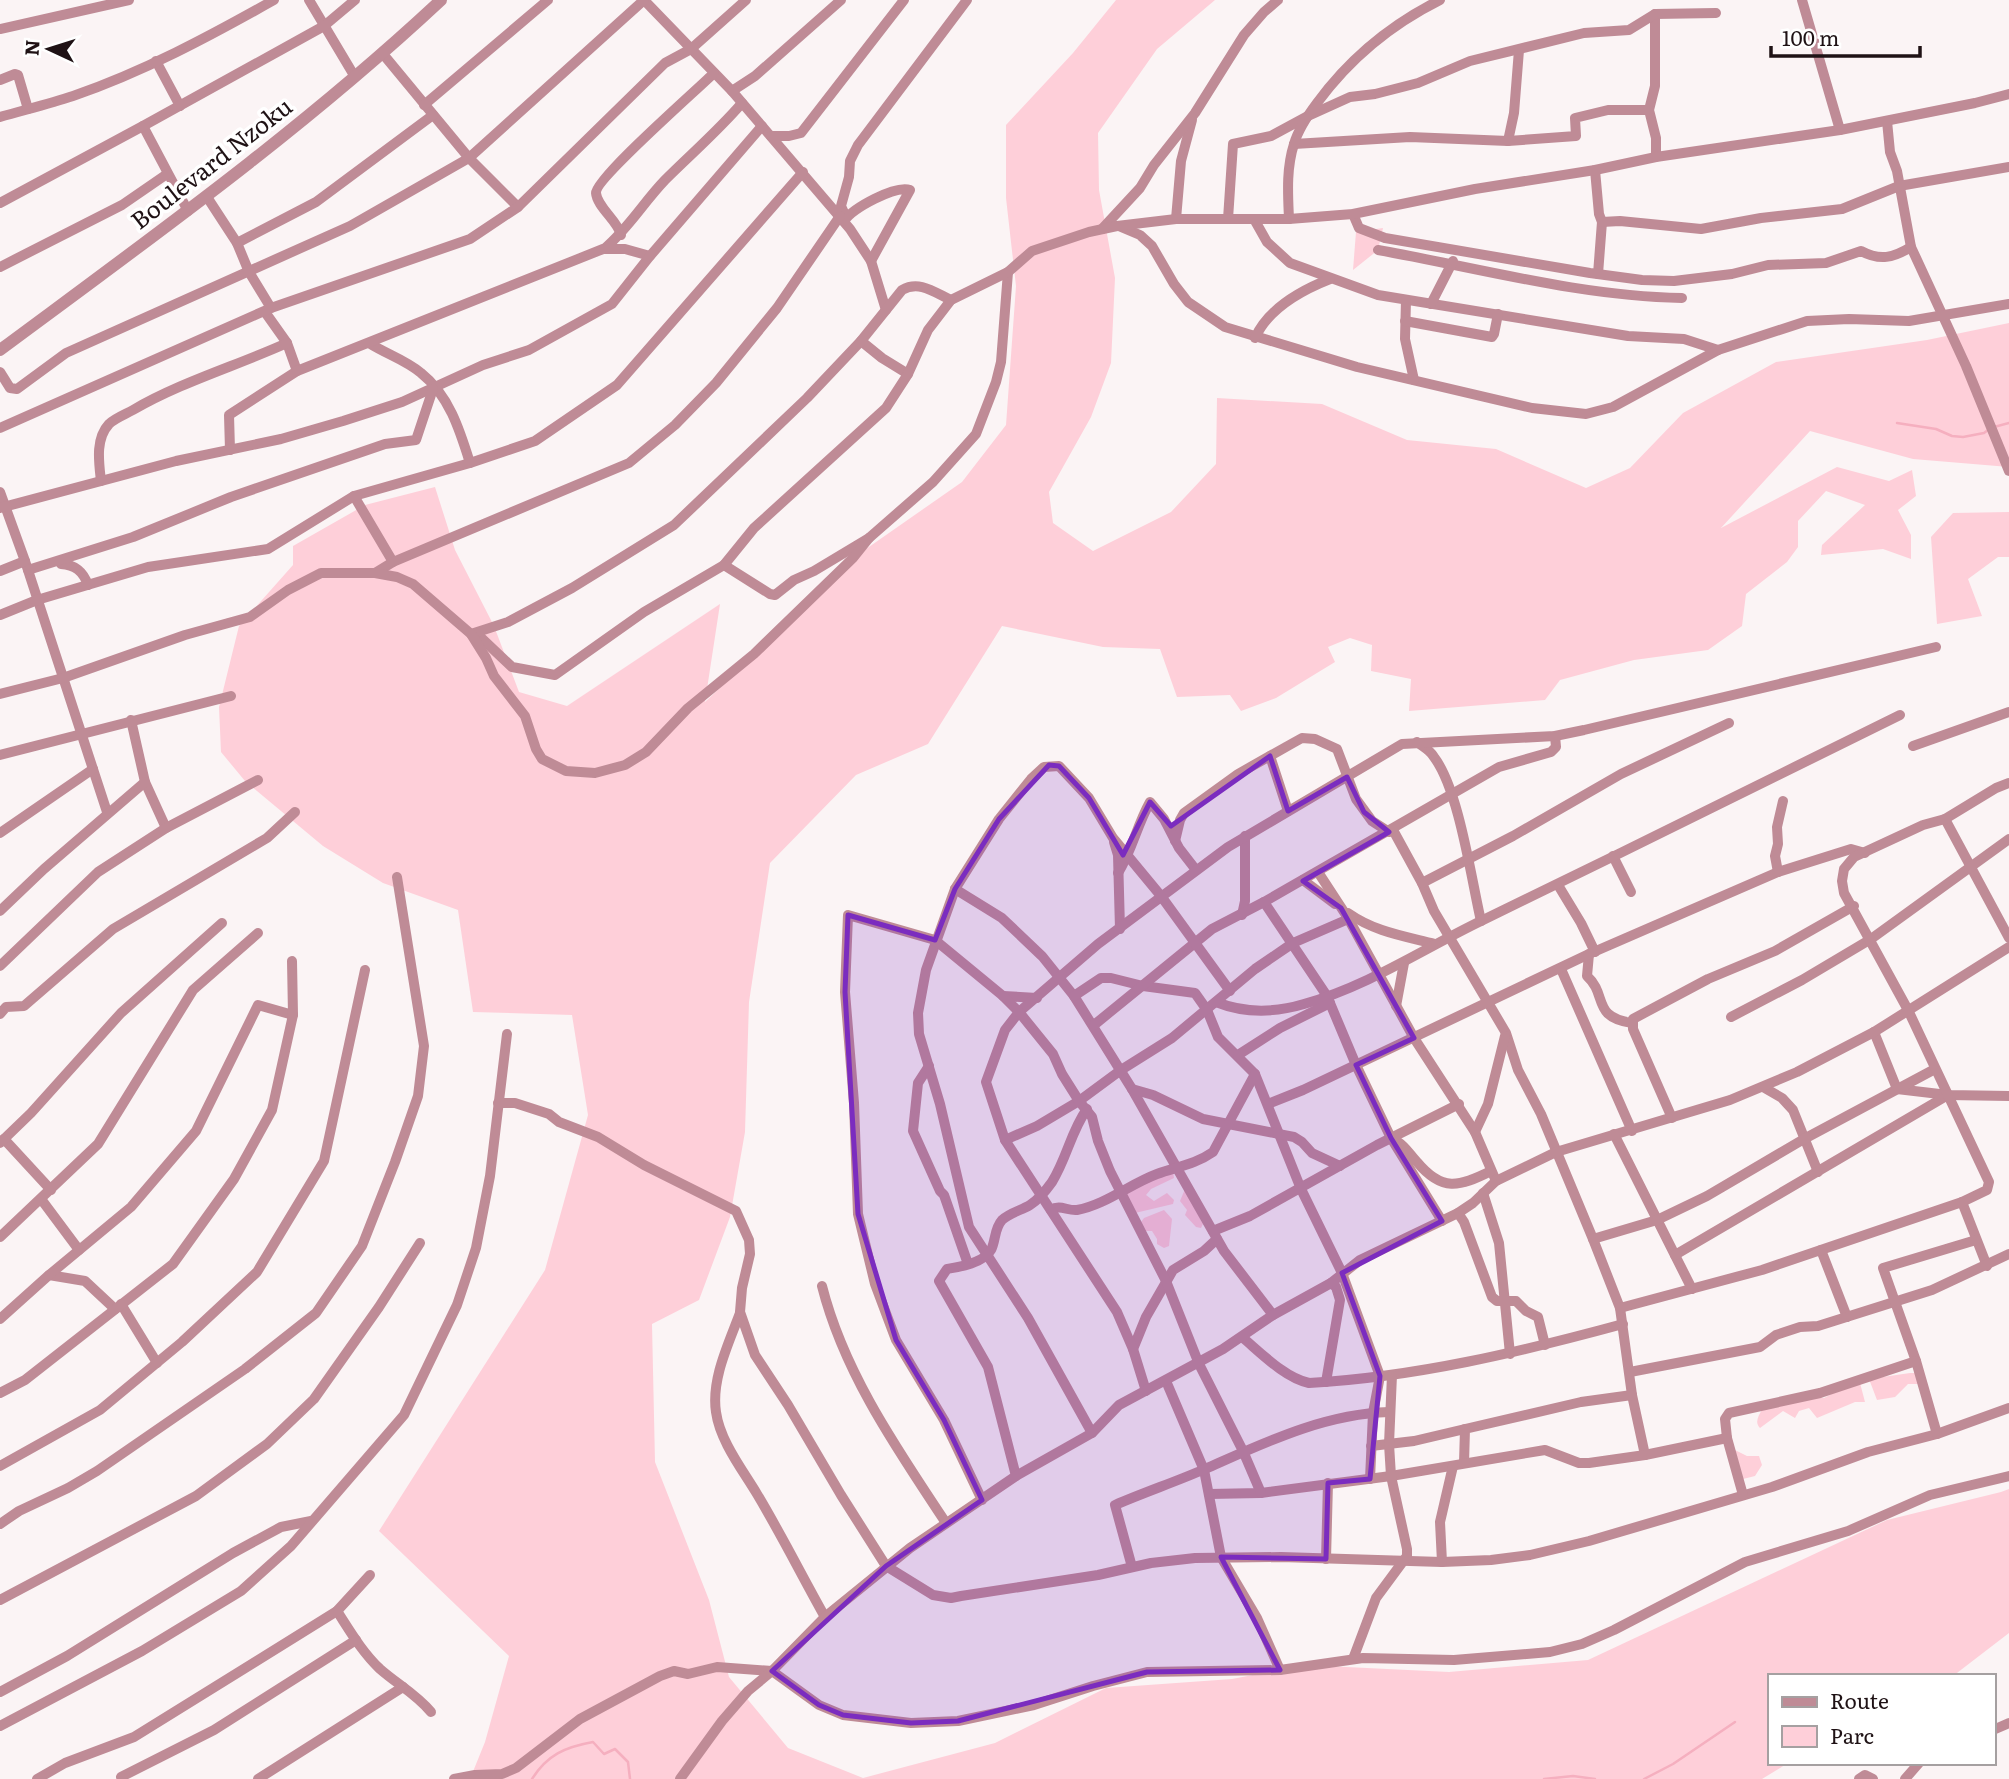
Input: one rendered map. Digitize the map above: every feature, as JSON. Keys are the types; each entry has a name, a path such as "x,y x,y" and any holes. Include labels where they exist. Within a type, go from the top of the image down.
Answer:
{"street":[{"path":"0,29 129,0"},
{"path":"0,117 72,96 156,61 274,0"},
{"path":"309,0 355,77"},
{"path":"0,202 143,127 324,26 355,0"},
{"name":"Boulevard Nzoku","path":"0,350 267,151 383,54 441,0"},
{"path":"424,104 548,0"},
{"path":"0,372 10,388 17,389 66,353 350,226 469,158 644,0 732,91 843,218 871,261 886,310"},
{"path":"0,428 268,310 470,239 518,207 665,63 691,49 746,0"},
{"path":"732,91 764,69 841,0"},
{"path":"771,136 789,136 800,132 904,0"},
{"path":"843,218 841,208 851,157 967,0"},
{"path":"1101,229 1140,188 1154,164 1195,113 1244,35 1278,0"},
{"path":"1289,219 1288,181 1294,144 1308,116 1339,74 1362,51 1422,9 1440,0"},
{"path":"1801,0 1840,130"},
{"path":"1228,219 1233,144 1271,136 1350,97 1375,94 1418,83 1469,61 1584,33 1629,30 1655,14 1716,13"},
{"path":"1655,14 1655,86 1649,110 1656,138 1656,157"},
{"path":"1507,141 1514,113 1518,50"},
{"path":"383,54 469,158 518,207"},
{"path":"156,61 180,106"},
{"path":"621,235 620,229 596,195 597,189 611,172 714,73"},
{"path":"0,80 18,75 28,109"},
{"path":"0,694 63,678 185,635 250,617 288,590 321,573 375,573 397,577 413,584 512,667 555,675 644,612 724,565 754,528 886,408 908,374 928,330 951,300 1008,272 1032,251 1101,229 1176,219 1289,219 1353,214 1656,157 1840,130 2009,94"},
{"path":"230,450 228,417 231,413 298,371 603,249 621,235 666,180 722,127 742,103"},
{"path":"1294,144 1410,137 1507,141 1576,136 1575,118 1608,110 1649,110"},
{"path":"1176,219 1181,161 1195,113"},
{"path":"237,243 316,202 433,115"},
{"path":"1887,121 1890,152 1897,171 1911,247 1966,366 2009,471"},
{"path":"3,507 281,439 343,421 434,388 483,365 529,350 612,304 762,126"},
{"path":"143,127 188,211"},
{"path":"1602,222 1620,221 1701,229 1761,218 1842,209 1899,186 2009,167"},
{"path":"1595,170 1598,214 1602,222 1598,274"},
{"path":"0,615 37,600 148,567 268,549 354,496 470,463 535,441 617,386 803,172"},
{"path":"0,267 111,211 167,174"},
{"path":"375,573 393,562 629,463 675,425 716,383 777,308 843,218 895,189 902,187 910,190 871,261"},
{"path":"207,197 237,243 298,371"},
{"path":"1353,214 1359,228 1385,238 1598,274 1674,281 1731,274 1768,265 1826,263 1861,251 1875,258 1896,256 1911,247"},
{"path":"1254,219 1267,242 1290,263 1378,295 1628,336 1685,339 1718,350"},
{"path":"1117,226 1140,235 1152,246 1188,302 1225,327 1357,367 1532,408 1586,414 1613,407 1718,350 1807,321 1909,321 2009,304"},
{"path":"603,249 625,248 650,256"},
{"path":"1378,250 1574,289 1634,297 1682,298"},
{"path":"1431,304 1451,263 1460,252"},
{"path":"474,633 494,676 526,716 542,760 556,768 583,774 625,765 646,752 688,708 754,654 853,558 869,538 933,482 976,434 1001,362 1008,272"},
{"path":"1255,338 1265,321 1286,303 1330,279"},
{"path":"474,633 508,622 572,588 674,526 807,398 861,341 902,290 910,285 920,285 951,300"},
{"path":"1406,300 1406,351 1414,380"},
{"path":"1405,321 1492,337 1497,314"},
{"path":"861,341 908,374"},
{"path":"369,343 422,373 450,408 470,463"},
{"path":"101,481 101,439 109,423 213,372 233,367 287,344"},
{"path":"51,564 133,537 231,497 385,444 416,440 434,388"},
{"path":"0,492 3,507 27,565 107,812"},
{"path":"354,496 393,562"},
{"path":"724,565 773,595 794,580 869,538"},
{"path":"0,570 27,565 63,564 82,572 88,585"},
{"path":"1146,1391 1133,1349 1117,1312 1005,1140 986,1080 1005,1030 1019,1012 1098,944 1196,870 1245,836 1402,744 1555,736 1936,648"},
{"path":"0,755 231,696"},
{"path":"1913,746 2009,712"},
{"path":"1238,1055 1329,1000 1404,963 1435,944 1900,715"},
{"path":"131,720 145,782 166,828"},
{"path":"1422,883 1513,836 1621,774 1729,723"},
{"path":"1094,1025 1212,929 1242,915 1391,831 1499,767 1551,752 1556,747 1555,736"},
{"path":"1175,841 1184,813 1238,774 1270,755 1302,738 1323,741 1337,749 1356,799 1372,821 1391,831 1422,883 1434,911 1506,1033 1518,1070 1541,1114 1619,1308 1632,1395 1646,1455"},
{"path":"1417,742 1435,758 1444,772 1481,921"},
{"path":"1270,755 1288,811"},
{"path":"1092,1433 1028,1318 969,1227 947,1129 919,1034 918,1013 935,940 955,889 999,819 1031,779 1049,765 1059,766 1088,799 1113,838 1161,896 1230,991"},
{"path":"0,833 93,769"},
{"path":"0,966 98,872 166,828 258,780"},
{"path":"0,911 107,812 145,782"},
{"path":"1619,1308 1821,1250 1962,1202 1987,1190 1989,1182 1908,1010 1842,887 1844,869 1854,857 1923,825 1945,819 2009,783"},
{"path":"1118,873 1129,857 1134,835 1150,802 1196,870"},
{"path":"1778,872 1775,856 1778,844 1777,827 1783,802"},
{"path":"0,1014 6,1007 24,1006 113,929 267,838 295,812"},
{"path":"1945,819 2009,939"},
{"path":"1242,915 1245,901 1245,836"},
{"path":"1113,838 1118,855 1120,929"},
{"path":"1731,1017 1802,980 1871,939 2009,839"},
{"path":"1268,1104 1592,953 1778,872 1851,849 1866,853"},
{"path":"1613,856 1632,892"},
{"path":"1318,872 1340,908"},
{"path":"0,1524 97,1471 245,1369 316,1313 362,1246 396,1162 418,1096 424,1046 397,877"},
{"path":"1303,880 1350,917 1395,936 1435,944"},
{"path":"1558,885 1581,923 1592,953 1585,972 1595,984 1598,999 1604,1010 1620,1021 1632,1023"},
{"path":"955,889 1002,918 1042,956 1074,996 1121,1070 1215,1235 1273,1315"},
{"path":"1265,902 1329,1000 1356,1065 1393,1140 1442,1221"},
{"path":"1671,1118 1632,1023 1633,1019 1667,1000 1775,951 1854,906"},
{"path":"982,1500 944,1420 896,1340 875,1284 858,1214 854,1103 845,992 848,915 935,940 1003,996 1053,1054 1062,1074 1095,1124 1098,1141 1110,1171 1166,1280 1199,1364 1262,1493"},
{"path":"1005,1140 1037,1126 1079,1101 1121,1070 1172,1038 1255,969 1293,943 1350,917"},
{"path":"1350,917 1377,974 1414,1038 1475,1132 1493,1176"},
{"path":"51,1189 2,1141 31,1113 121,1013 222,923"},
{"path":"0,1237 98,1144 193,990 258,933"},
{"path":"1393,1140 1402,1144 1418,1165 1443,1184 1493,1176 1556,1152 1632,1131 1763,1087 1797,1072 1874,1032 2009,947"},
{"path":"0,1394 24,1380 173,1264 234,1179 272,1110 293,1015 292,961"},
{"path":"1396,1006 1404,963"},
{"path":"1561,969 1632,1131"},
{"path":"0,1466 100,1410 182,1342 257,1272 324,1161 365,970"},
{"path":"1074,996 1101,978 1195,993 1208,1010 1218,1037 1255,1074 1301,1189 1342,1273 1380,1376 1373,1413 1370,1479"},
{"path":"1003,996 1037,998"},
{"path":"1216,1002 1230,1008 1266,1012 1329,1000"},
{"path":"0,1319 131,1207 197,1130 258,1005 293,1015"},
{"path":"1874,1032 1897,1089"},
{"path":"1475,1132 1488,1104 1506,1033"},
{"path":"0,1726 142,1651 241,1591 291,1546 404,1415 457,1305 476,1248 489,1176 507,1034"},
{"path":"929,1066 918,1083 913,1131 944,1195 968,1264"},
{"path":"1593,1239 1657,1220 1707,1196 1804,1139 1935,1069"},
{"path":"1051,1210 1057,1207 1078,1210 1156,1174 1202,1160 1213,1152 1255,1074"},
{"path":"1763,1087 1788,1102 1818,1172"},
{"path":"1132,1089 1153,1095 1196,1116 1294,1138 1312,1153 1340,1166"},
{"path":"1897,1089 1948,1095 2009,1096"},
{"path":"1675,1255 1948,1095"},
{"path":"498,1103 520,1104 549,1114 559,1122 598,1138 644,1165 736,1211 749,1240 750,1254 744,1275 740,1312 719,1373 716,1412 722,1432 738,1464 825,1617"},
{"path":"1133,1349 1146,1317 1176,1266 1204,1251 1215,1235 1459,1104"},
{"path":"1016,1476 988,1367 939,1281 947,1269 968,1264 987,1255 1003,1219 1032,1204 1051,1183 1066,1155 1076,1126 1087,1109"},
{"path":"1614,1134 1692,1289"},
{"path":"680,1779 722,1721 748,1691 772,1671 825,1617 886,1566 1016,1476 1092,1433 1119,1405 1199,1364 1273,1315 1331,1283 1360,1260 1458,1213 1483,1193 1493,1176"},
{"path":"1483,1193 1499,1242 1510,1354"},
{"path":"41,1199 79,1250"},
{"path":"1962,1202 1987,1266"},
{"path":"1458,1213 1464,1222 1492,1297 1497,1301 1516,1301 1526,1311 1538,1317 1545,1345"},
{"path":"1937,1434 1916,1361 1884,1273 1885,1267 1976,1240"},
{"path":"0,1600 196,1496 267,1444 314,1399 420,1243"},
{"path":"1821,1250 1847,1317"},
{"path":"1630,1372 1760,1347 1776,1335 1895,1303 1987,1266 2009,1254"},
{"path":"49,1275 85,1281 118,1307 157,1363"},
{"path":"1326,1382 1340,1300 1336,1287 1331,1283"},
{"path":"822,1286 829,1314 847,1358 894,1444 946,1523"},
{"path":"740,1312 755,1355 886,1566 933,1595 951,1598 1160,1562 1221,1557 1441,1562 1530,1555 1589,1541 1743,1495 1868,1452 1937,1434 2009,1408"},
{"path":"1242,1337 1299,1380 1309,1383 1391,1375 1510,1354 1623,1324"},
{"path":"1743,1495 1727,1438 1725,1419 1729,1413 1820,1393 1916,1361"},
{"path":"1353,1659 1376,1598 1407,1556 1408,1549 1391,1476 1391,1375"},
{"path":"1166,1381 1204,1470 1221,1557 1256,1618 1280,1670"},
{"path":"1371,1446 1414,1441 1581,1402 1632,1395"},
{"path":"1132,1567 1115,1506 1243,1451 1327,1420 1389,1412"},
{"path":"1441,1562 1440,1522 1459,1465 1465,1429"},
{"path":"1209,1494 1262,1493 1370,1479 1545,1450 1579,1463 1646,1455 1727,1438"},
{"path":"454,1779 502,1774 516,1768 580,1719 674,1671 688,1674 717,1667 772,1671 811,1700 831,1710 868,1719 911,1723 958,1721 1034,1705 1147,1672 1280,1670 1353,1659 1454,1660 1567,1649 1614,1630 1745,1562 1848,1531 1930,1495 2009,1476"},
{"path":"1325,1559 1328,1483"},
{"path":"0,1692 67,1656 233,1553 281,1527 311,1521"},
{"path":"37,1779 65,1763 134,1737 337,1611 370,1575"},
{"path":"337,1611 378,1667 421,1700 430,1712"},
{"path":"121,1777 214,1730 356,1640"},
{"path":"258,1779 404,1687"},
{"path":"1905,1779 1917,1765"},
{"path":"1860,1779 1865,1775 1873,1779"}],"highlighted area":[{"path":"1270,756 1288,811 1347,777 1364,812 1389,832 1303,881 1341,908 1414,1038 1356,1065 1391,1138 1442,1221 1342,1273 1380,1376 1370,1479 1328,1483 1326,1559 1221,1557 1280,1670 1147,1672 958,1721 911,1723 843,1715 819,1705 772,1671 886,1566 982,1500 944,1420 896,1340 858,1214 845,992 848,915 935,940 955,889 999,819 1049,765 1059,766 1089,798 1123,855 1150,802 1171,826"}],"green space":[{"path":"1116,0 1215,0 1157,49 1098,133 1099,190 1115,278 1111,363 1091,417 1049,492 1053,523 1093,551 1171,512 1216,464 1217,398 1322,404 1407,440 1496,449 1586,488 1630,468 1683,413 1776,362 1927,340 2009,323 2009,467 1913,459 1810,431 1721,528 1837,467 1889,481 1912,470 1916,496 1898,510 1911,535 1911,559 1883,549 1821,555 1822,545 1865,505 1826,491 1798,521 1798,547 1787,562 1746,594 1742,626 1708,650 1634,660 1560,680 1545,700 1409,711 1411,679 1371,671 1372,645 1350,638 1328,647 1335,662 1276,698 1241,711 1230,695 1177,697 1160,649 1103,647 1002,626 928,744 856,775 770,863 749,1002 745,1132 730,1217 699,1300 652,1324 655,1462 709,1600 729,1677 788,1748 863,1778 995,1743 1106,1688 1232,1679 1305,1665 1449,1672 1588,1660 1887,1520 2009,1489 2009,1633 1956,1674 1768,1674 1768,1765 1785,1765 1762,1779 470,1779 485,1742 509,1656 379,1531 545,1270 588,1115 572,1015 473,1012 458,910 383,883 323,846 245,781 221,752 219,707 239,626 293,565 293,546 365,505 435,487 455,550 494,626 519,692 567,706 720,604 705,702 866,549 962,482 1006,425 1016,286 1006,198 1006,125 1073,53"},
{"path":"1383,228 1378,250 1353,270 1356,232"},
{"path":"2009,512 2009,557 1998,557 1968,579 1982,616 1937,624 1931,537 1953,513"},
{"path":"1173,1171 1174,1178 1151,1189 1146,1195 1154,1201 1167,1193 1174,1200 1173,1204 1135,1213 1126,1192"},
{"path":"1185,1189 1203,1224 1201,1228 1196,1227 1185,1215 1187,1210 1180,1201"},
{"path":"1164,1210 1172,1219 1169,1246 1164,1248 1157,1244 1152,1231 1144,1231 1141,1222 1144,1218"},
{"path":"1917,1373 1921,1384 1908,1384 1895,1397 1877,1400 1869,1379"},
{"path":"1860,1383 1865,1402 1855,1402 1817,1418 1809,1408 1799,1411 1795,1418 1783,1411 1760,1428 1758,1426 1762,1409 1817,1396 1824,1398"},
{"path":"1735,1450 1747,1456 1759,1456 1762,1465 1755,1476 1743,1479"}],"waterway":[{"path":"1897,423 1936,429 1952,436 1963,437 1988,430"},
{"path":"1994,427 2009,423"},
{"path":"1644,1779 1673,1764 1735,1722"},
{"path":"532,1779 544,1764 558,1753 593,1742 604,1754 615,1749 628,1762 630,1779"},
{"path":"1544,1779 1573,1776 1595,1779"}]}
